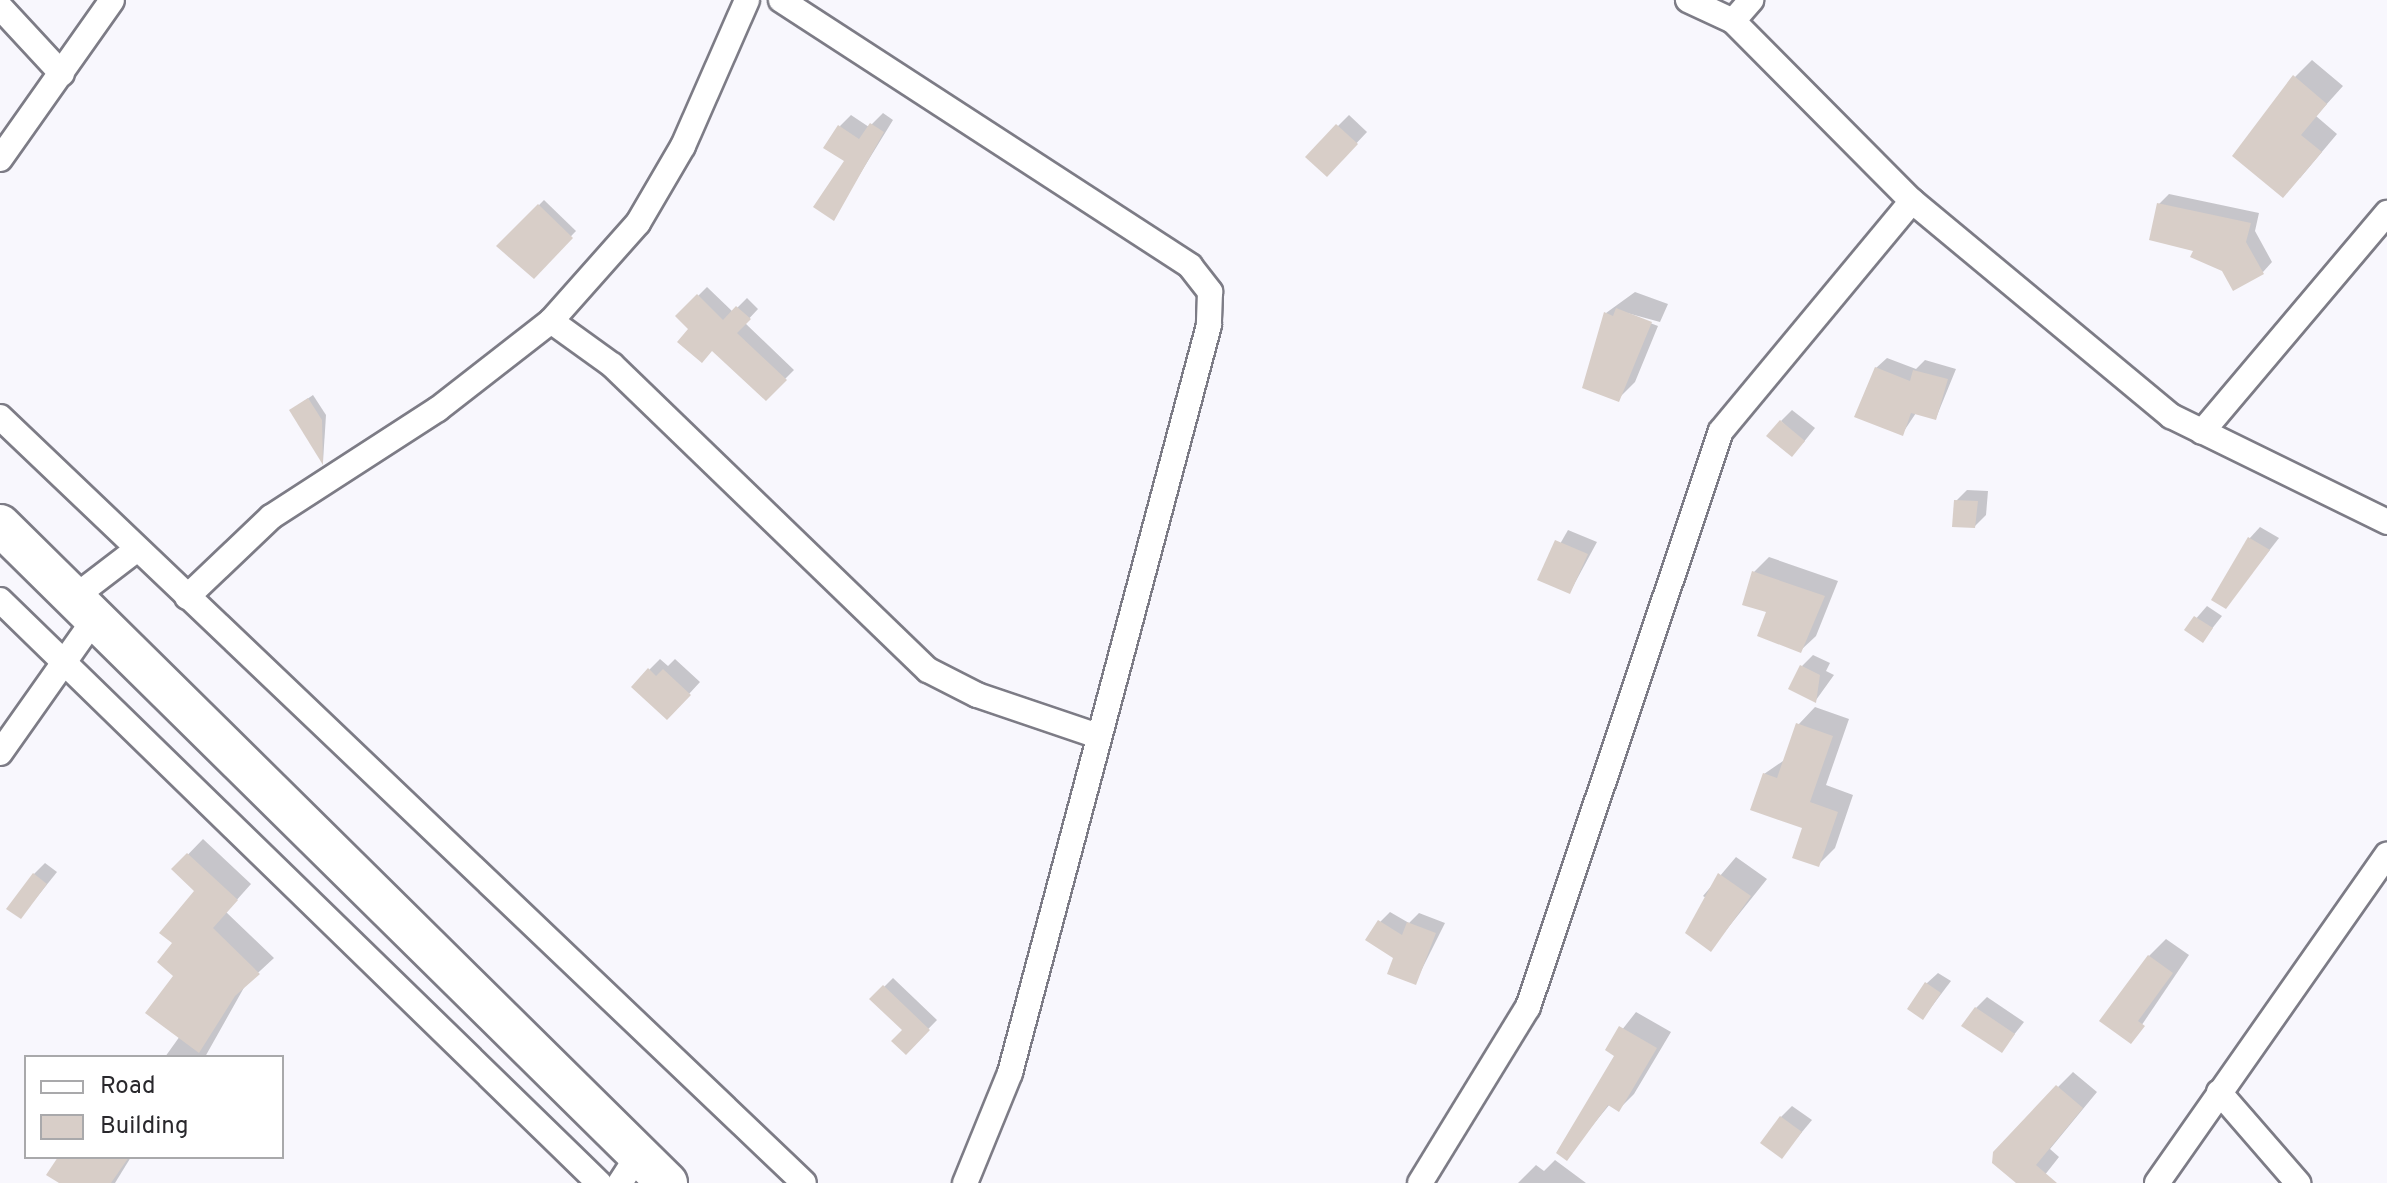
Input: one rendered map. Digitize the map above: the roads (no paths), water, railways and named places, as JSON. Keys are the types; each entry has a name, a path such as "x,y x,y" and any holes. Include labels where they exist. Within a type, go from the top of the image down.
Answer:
{"highway":[{"path":"0,525 629,1169 667,1183"}],"street":[{"path":"0,159 112,0"},
{"path":"187,597 271,517 438,409 551,321 638,223 683,146 747,0"},
{"path":"781,0 1190,266 1210,292 1209,325 1095,735 1010,1073 965,1183"},
{"path":"1688,0 1733,21 1912,201 2171,416 2387,522"},
{"path":"1733,21 1751,0"},
{"path":"0,7 62,74"},
{"path":"1420,1183 1528,1007 1721,431 1912,201"},
{"path":"2202,432 2387,213"},
{"path":"551,321 612,365 928,670 977,695 1095,735"},
{"path":"0,417 136,550 804,1183"},
{"path":"0,753 62,660 83,610 136,550"},
{"path":"0,600 599,1183"},
{"path":"2157,1183 2387,855"},
{"path":"2219,1092 2298,1183"}]}
